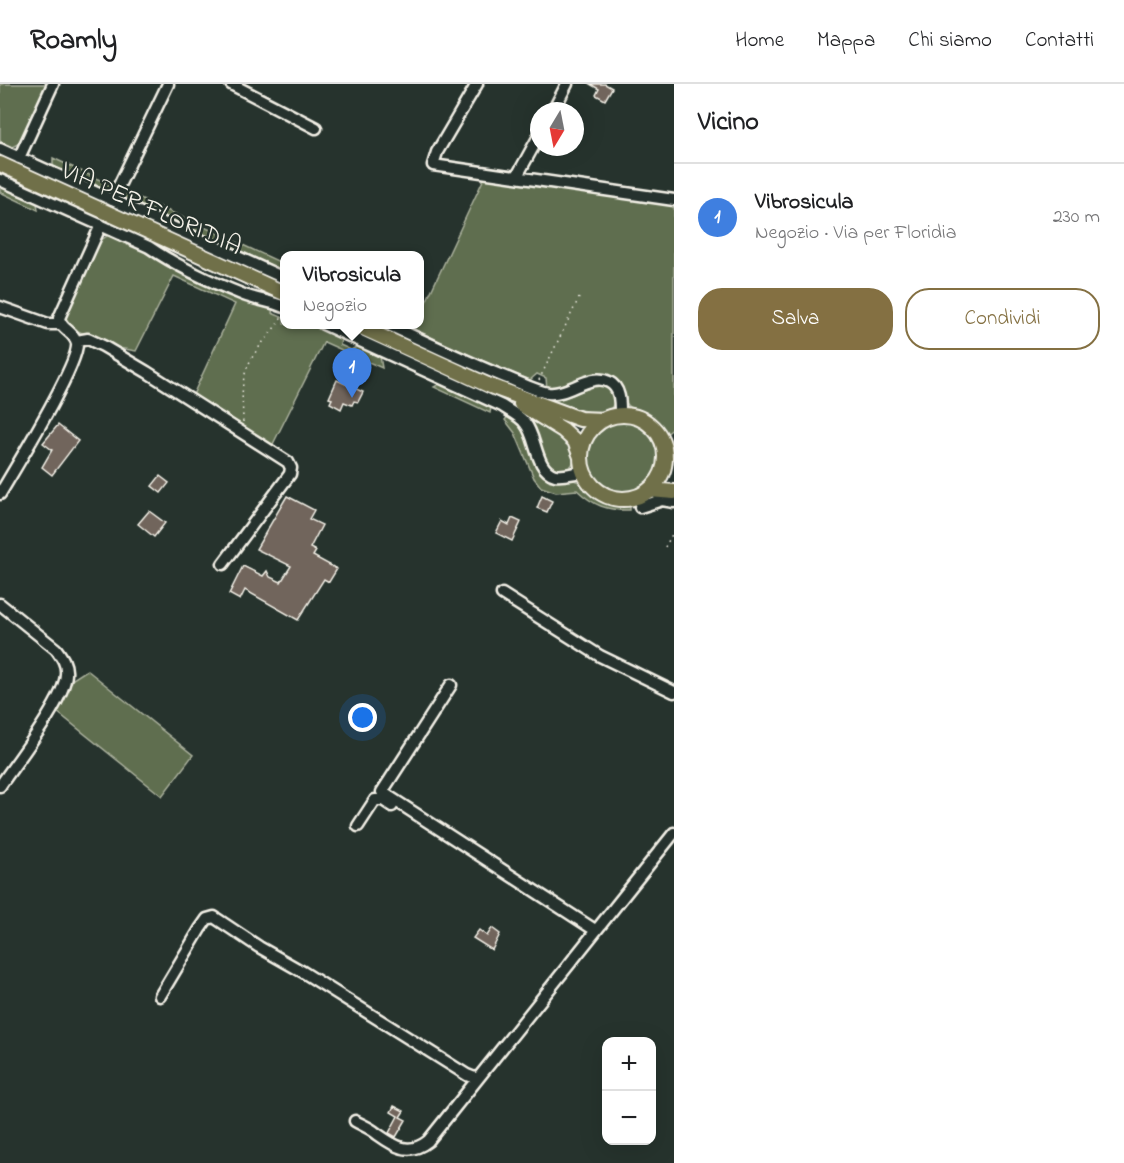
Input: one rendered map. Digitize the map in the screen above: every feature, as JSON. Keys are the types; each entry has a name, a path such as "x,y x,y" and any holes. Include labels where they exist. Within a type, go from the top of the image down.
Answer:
{"main road":[{"name":"VIA PER FLORIDIA","path":"0,164 280,291"},
{"path":"365,329 490,386 580,419 603,420 620,415 634,416 647,422 658,432 670,463 650,490 626,499 612,498 600,492 590,483 575,441 563,430 490,386"},
{"path":"582,465 582,447 587,436 603,420"},
{"path":"650,490 674,492"}],"street":[{"path":"19,158 52,84"},
{"path":"112,200 168,84"},
{"path":"231,84 316,128"},
{"path":"477,84 437,152 433,165 674,200"},
{"path":"558,102 567,84"},
{"path":"0,149 280,276"},
{"path":"518,176 530,153"},
{"path":"0,180 149,247 170,262 203,277 247,296 274,302 280,306"},
{"path":"0,494 60,388 75,356 76,341 73,334 60,324 58,318 101,225"},
{"path":"0,307 48,324 60,324"},
{"path":"334,329 502,406 523,420 533,437 544,468 549,472 563,475 582,465"},
{"path":"398,329 534,389 559,393 597,380 612,383 617,390 620,415"},
{"path":"76,341 88,339 103,346 288,462 291,468 290,474 223,564"},
{"path":"640,507 662,500 674,502"},
{"path":"502,594 600,656 674,692"},
{"path":"0,604 56,649 63,657 66,674 61,694 0,786"},
{"path":"451,685 382,792 593,933"},
{"path":"358,826 375,800 383,800 593,933"},
{"path":"355,1121 394,1146 414,1148 428,1141 674,833"},
{"path":"160,996 200,929 207,919 214,917 259,947 477,1079"}],"path":[{"path":"534,389 579,298"},
{"path":"242,432 242,388 245,372 259,347 280,320"},
{"path":"665,547 674,531"}],"green space":[{"path":"0,84 49,84 24,137 20,143 12,147 0,141"},
{"path":"53,158 115,187 108,190 53,166"},
{"path":"485,176 674,203 674,428 665,435 650,415 630,407 624,401 618,381 610,377 597,376 570,386 547,389 546,378 537,374 530,380 414,329 424,329 424,306"},
{"path":"0,186 37,202 38,210 0,192"},
{"path":"122,190 224,236 219,241 125,198"},
{"path":"110,234 210,285 251,302 273,308 272,313 280,316 280,329 320,329 341,338 340,345 351,350 358,346 380,356 382,368 324,342 271,448 192,397 235,304 174,276 136,351 113,347 69,327 65,322 64,313 94,245"},
{"path":"234,241 280,262 280,269 234,248"},
{"path":"441,383 491,407 490,413 434,387"},
{"path":"597,385 605,386 612,391 615,402 610,410 587,411 550,399 564,398"},
{"path":"509,415 523,429 539,464 550,481 574,480 595,498 616,505 630,505 630,510 601,506 577,490 556,492 541,487 534,478 515,433 505,420"},
{"path":"527,415 562,437 575,458 571,466 557,471 552,467 543,454"},
{"path":"623,420 637,423 649,431 657,443 660,457 657,471 649,483 637,491 623,494 609,491 597,483 589,471 586,457 589,443 597,431 609,423"},
{"path":"87,670 193,755 162,796 56,711 66,695 70,681"}],"building":[{"path":"590,84 605,84 612,88 605,100 596,95 599,89"},
{"path":"337,380 363,392 358,402 354,401 352,405 344,402 341,409 330,403 332,399 329,398"},
{"path":"58,425 78,441 52,475 42,467 52,450 43,443"},
{"path":"160,476 169,483 161,493 152,486"},
{"path":"287,496 314,510 309,519 322,525 310,548 316,551 313,556 337,569 329,582 324,579 298,620 245,590 240,600 229,594 243,566 263,576 267,571 270,577 281,582 291,566 256,549"},
{"path":"542,496 552,501 547,512 537,508"},
{"path":"149,511 165,523 154,537 138,524"},
{"path":"512,518 521,522 512,541 496,533 502,521 509,525"},
{"path":"492,928 500,934 492,950 473,938 479,930 487,936"},
{"path":"394,1106 404,1111 400,1117 406,1120 396,1137 389,1133 398,1116 391,1112"}],"place":[{"name":"Vibrosicula","path":"352,398"}]}
